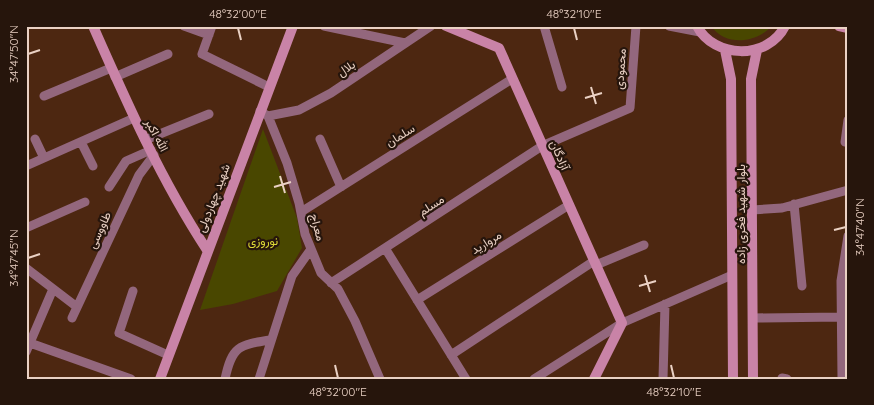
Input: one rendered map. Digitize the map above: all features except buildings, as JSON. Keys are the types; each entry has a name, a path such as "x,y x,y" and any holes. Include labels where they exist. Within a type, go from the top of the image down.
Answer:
{"street":[{"name":"الله اکبر","path":"93,26 145,140 184,216 207,250"},
{"path":"184,26 210,31 202,51 205,56 269,87"},
{"name":"شهید چهاردولی","path":"160,379 207,250 264,113 269,87 293,26"},
{"path":"324,26 406,43"},
{"name":"بلال","path":"264,113 299,110 331,93 431,26"},
{"name":"آزادگان","path":"446,26 498,48 622,323"},
{"path":"544,26 562,87"},
{"name":"محمودی","path":"542,146 630,108 636,26"},
{"path":"669,26 698,29 711,43 725,50 742,52 757,50 771,42 785,26"},
{"path":"839,26 848,28"},
{"name":"بلوار شهید فخری زاده","path":"725,50 731,79 733,379"},
{"name":"بلوار شهید فخری زاده","path":"753,379 751,79 757,50"},
{"path":"44,96 168,54"},
{"name":"سلمان","path":"301,212 512,79"},
{"name":"معراج","path":"260,379 270,340 292,276 311,249 305,234 301,212 287,163 264,113"},
{"path":"145,140 209,114"},
{"path":"26,166 134,118"},
{"path":"845,142 848,120"},
{"path":"320,139 341,187"},
{"path":"35,140 44,158"},
{"path":"81,142 94,166"},
{"name":"مسلم","path":"332,283 542,146"},
{"path":"109,186 126,161 152,153"},
{"name":"طاووسی","path":"72,318 139,175 152,153"},
{"path":"752,210 794,204 848,190"},
{"path":"26,228 84,202"},
{"path":"794,204 802,286"},
{"name":"مروارید","path":"418,300 569,205"},
{"path":"842,379 845,365 841,317 844,305 841,281 848,236"},
{"path":"452,355 595,263 644,245"},
{"path":"385,248 466,379"},
{"path":"311,249 321,273 338,289 355,321 380,379"},
{"path":"26,268 77,307"},
{"path":"534,379 622,323 732,275"},
{"path":"26,352 53,289"},
{"path":"133,291 119,333 168,355"},
{"path":"663,379 665,304"},
{"path":"753,318 841,317"},
{"path":"594,379 622,323"},
{"path":"224,379 229,359 244,344 270,340"},
{"path":"30,343 131,379"}],"green space":[{"path":"711,26 772,26 765,32 750,39 733,40 717,33"},
{"name":"نوروزی","path":"263,129 297,218 302,248 277,291 233,304 200,310"}]}
